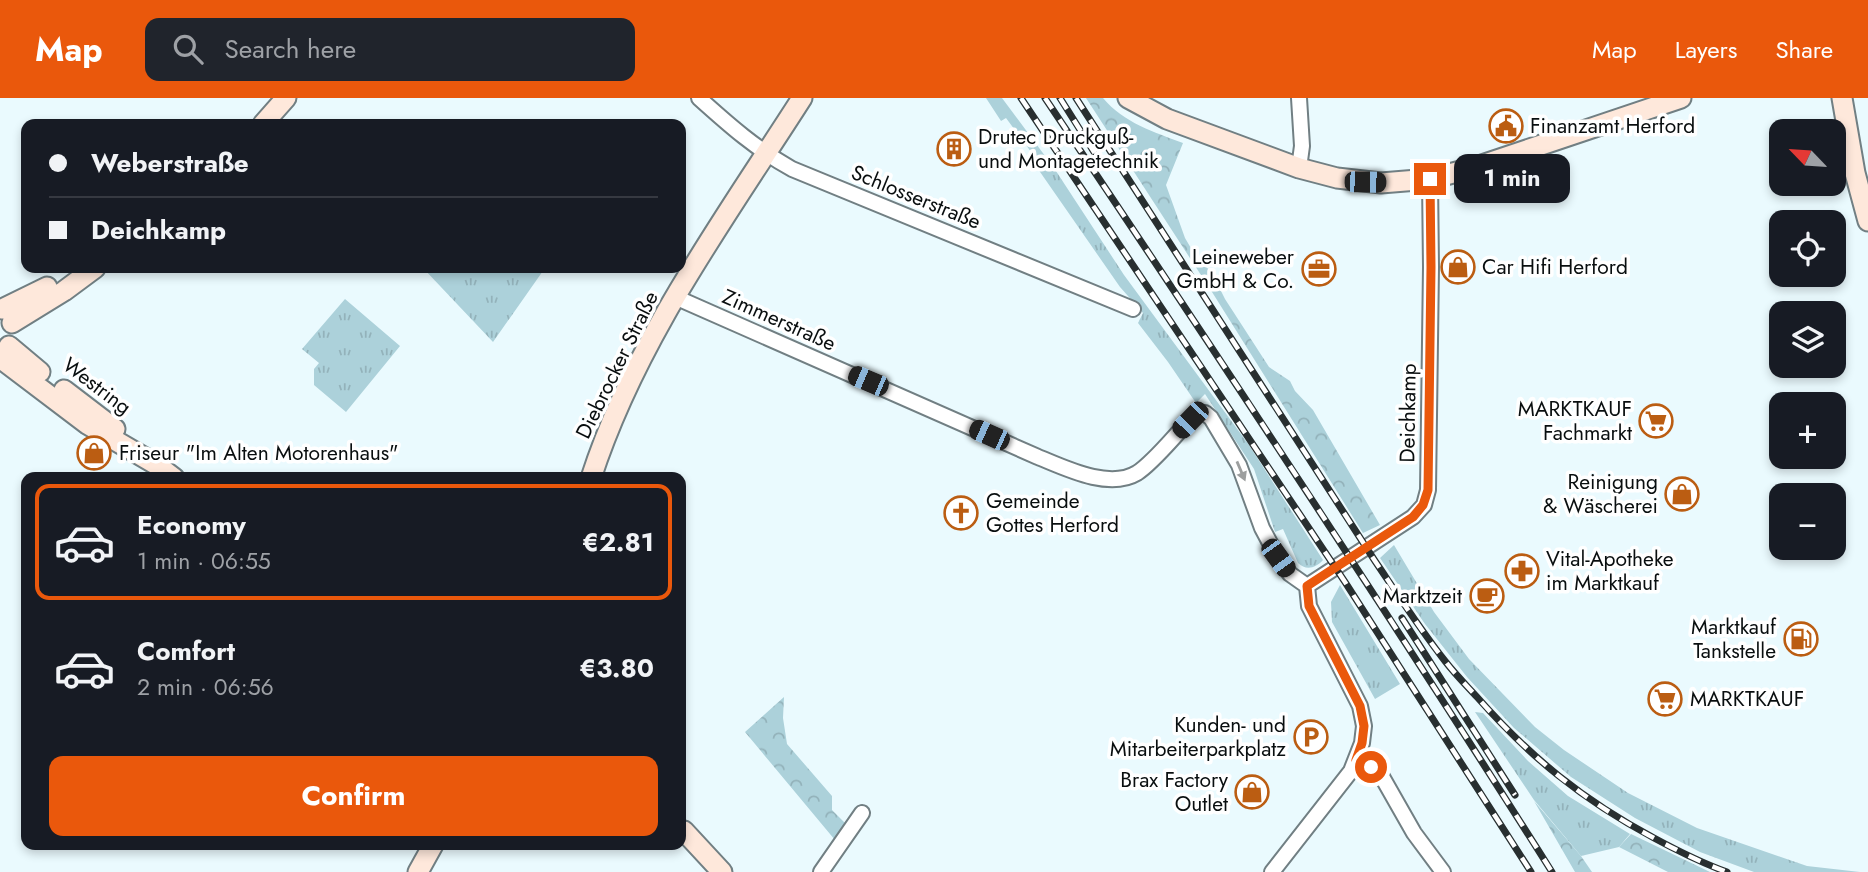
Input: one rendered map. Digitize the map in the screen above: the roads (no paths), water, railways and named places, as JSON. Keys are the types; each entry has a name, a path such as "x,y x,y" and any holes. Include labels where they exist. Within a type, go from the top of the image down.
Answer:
{"street":[{"path":"265,119 276,98"},
{"path":"267,119 286,98"},
{"name":"Schlosserstraße","path":"699,98 766,155 793,169 1133,309"},
{"name":"Diebrocker Straße","path":"593,472 623,394 675,297 802,98"},
{"path":"1128,98 1167,119 1299,168 1365,182 1430,179 1476,167 1681,98"},
{"path":"1298,98 1302,146 1299,168"},
{"path":"1842,98 1855,173 1868,221"},
{"name":"Deichkamp","path":"1307,586 1413,517 1423,505 1428,490 1430,179"},
{"path":"3,352 13,334 5,313 64,291 87,273"},
{"name":"Zimmerstraße","path":"675,297 1038,457 1096,477 1124,478 1135,474 1190,420 1205,413 1211,418 1239,465 1262,528 1278,558 1290,574 1307,586"},
{"name":"Westring","path":"3,352 26,361 123,435 166,472"},
{"path":"1272,872 1343,781 1356,760 1362,743 1364,726 1360,706 1309,606 1307,586"},
{"path":"1356,760 1381,775 1414,833 1443,872"},
{"path":"821,872 862,813"},
{"path":"686,833 722,872"},
{"path":"686,835 710,872"},
{"path":"418,872 430,850"}],"railway":[{"path":"1021,98 1345,582 1531,872"},
{"path":"1045,98 1301,483 1552,872"},
{"path":"1060,98 1099,160"},
{"path":"1076,98 1375,561 1453,670 1517,739 1581,793 1628,824 1727,872"},
{"path":"1402,618 1515,795"}],"place":[{"name":"Finanzamt Herford","path":"1506,126"},
{"name":"Drutec Druckguß- und Montagetechnik","path":"954,149"},
{"name":"Car Hifi Herford","path":"1458,267"},
{"name":"Leineweber GmbH & Co.","path":"1319,269"},
{"name":"MARKTKAUF Fachmarkt","path":"1656,421"},
{"name":"Friseur \"Im Alten Motorenhaus\"","path":"94,453"},
{"name":"Reinigung & Wäscherei","path":"1682,494"},
{"name":"Gemeinde Gottes Herford","path":"961,513"},
{"name":"Vital-Apotheke im Marktkauf","path":"1522,571"},
{"name":"Marktzeit","path":"1487,596"},
{"name":"Marktkauf Tankstelle","path":"1801,639"},
{"name":"MARKTKAUF","path":"1665,699"},
{"name":"Kunden- und Mitarbeiterparkplatz","path":"1311,737"},
{"name":"Brax Factory Outlet","path":"1252,792"}]}
